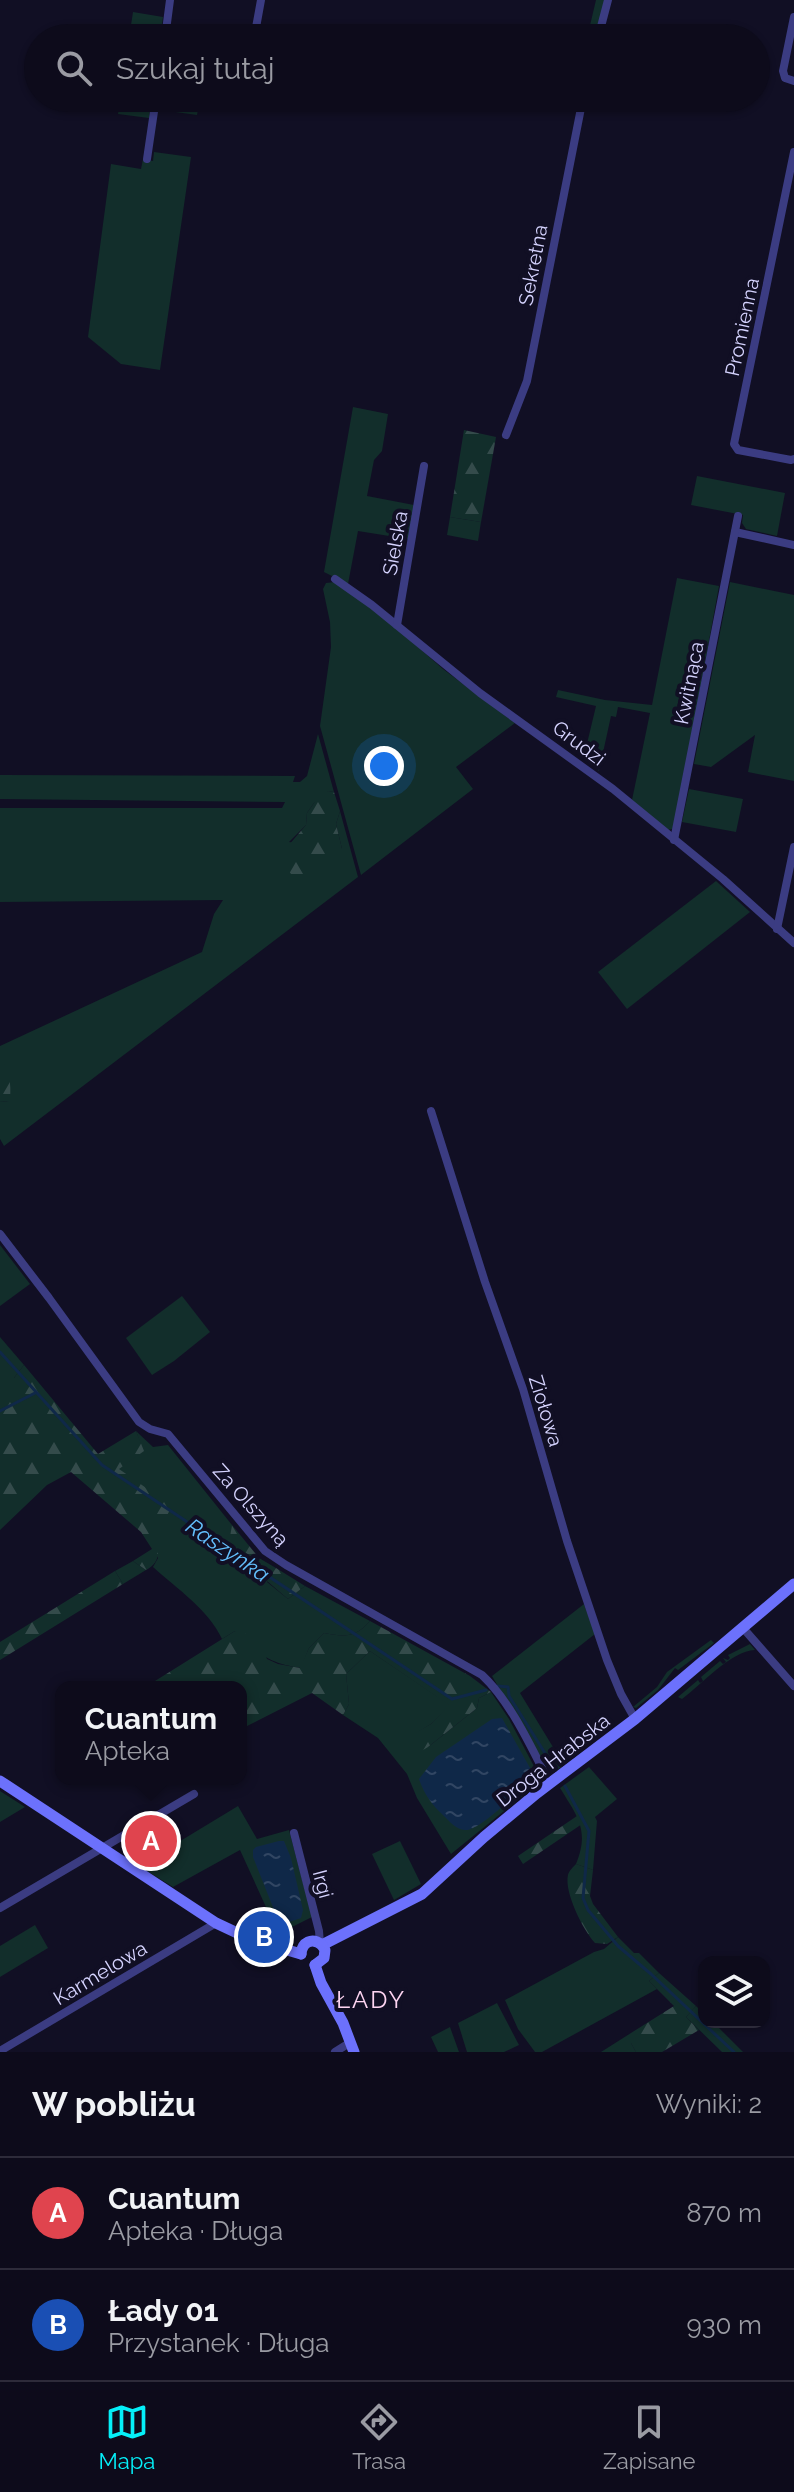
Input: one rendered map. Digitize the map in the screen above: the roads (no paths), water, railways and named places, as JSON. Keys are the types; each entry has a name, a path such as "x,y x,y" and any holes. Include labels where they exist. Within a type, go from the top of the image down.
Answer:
{"street":[{"path":"167,24 170,0"},
{"path":"257,24 261,0"},
{"path":"602,24 608,0"},
{"path":"794,17 783,71 785,78 794,81"},
{"path":"147,159 154,112"},
{"name":"Sekretna","path":"506,435 527,381 580,112"},
{"name":"Promienna","path":"794,152 734,444 738,450 794,459"},
{"name":"Sielska","path":"397,625 424,466"},
{"name":"Kwitnąca","path":"674,840 738,516"},
{"path":"735,532 794,545"},
{"name":"Grudzi","path":"335,579 480,693 589,771 723,879 794,943"},
{"path":"777,929 794,847"},
{"name":"Ziołowa","path":"431,1111 485,1282 523,1389 567,1541 607,1660 635,1719"},
{"name":"Za Olszyną","path":"0,1234 139,1422 168,1434 265,1551 482,1675 495,1687 550,1784"},
{"name":"Droga Hrabska","path":"321,1944 422,1894 471,1848 635,1719 794,1584"},
{"path":"743,1628 794,1686"},
{"path":"0,1781 216,1923 250,1939 301,1954"},
{"path":"0,1908 194,1794"},
{"name":"Irgi","path":"294,1833 321,1944"},
{"name":"Karmelowa","path":"0,2051 216,1923"},
{"path":"308,1942 321,1944 325,1950 324,1958 315,1965 304,1962 301,1954 308,1942"},
{"path":"315,1965 353,2047 335,2052"}],"water":[{"path":"502,1718 534,1775 489,1818 472,1829 459,1829 432,1803 419,1779 436,1757 492,1719"},
{"path":"284,1841 291,1858 303,1910 301,1918 280,1925 253,1857 256,1847"}],"waterway":[{"name":"Raszynka","path":"0,1352 102,1465 452,1699 486,1690"},
{"path":"0,1411 35,1393"},
{"name":"Raszynka","path":"498,1686 508,1687 509,1696 555,1769"},
{"name":"Raszynka","path":"565,1786 589,1831 583,1898 588,1910 618,1946 734,2052"}],"place":[{"name":"Cuantum","path":"151,1841"},
{"name":"Łady 01","path":"264,1937"}],"district":[{"name":"ŁADY","path":"371,1999"}]}
